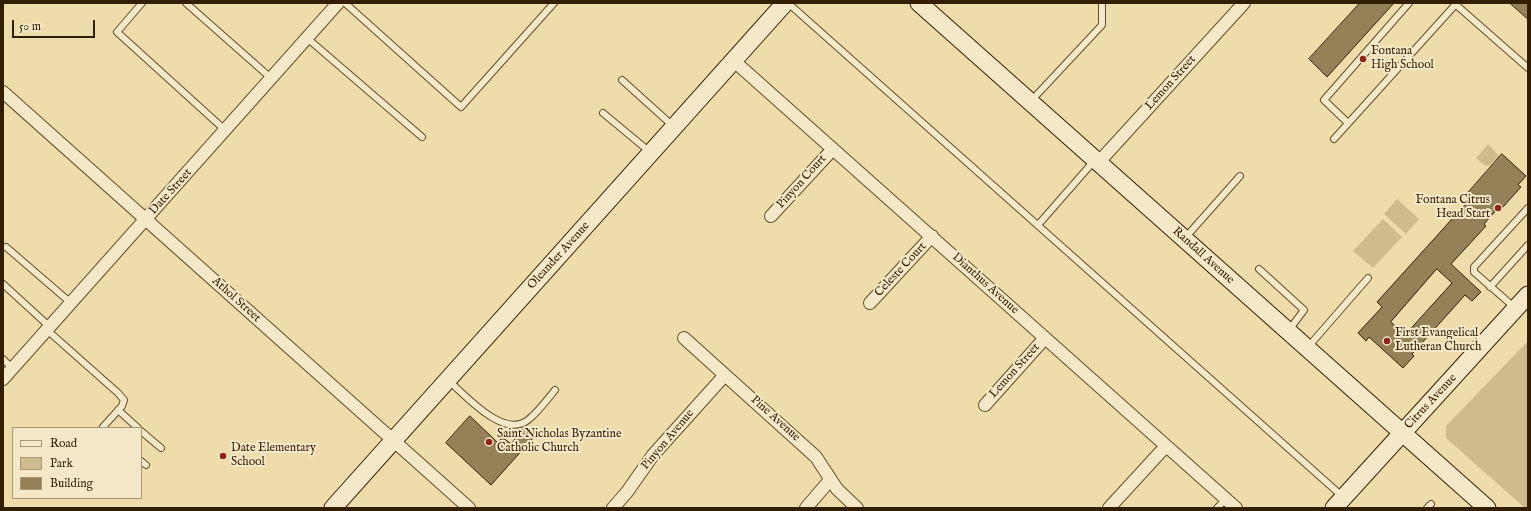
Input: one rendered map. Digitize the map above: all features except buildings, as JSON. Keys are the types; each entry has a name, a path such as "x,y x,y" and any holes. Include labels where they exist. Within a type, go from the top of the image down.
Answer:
{"street":[{"name":"Date Street","path":"3,379 338,3"},
{"name":"Oleander Avenue","path":"333,508 734,60 787,3"},
{"name":"Randall Avenue","path":"920,3 1487,508"},
{"name":"Lemon Street","path":"1097,161 1244,3"},
{"name":"Dianthus Avenue","path":"734,60 1236,508"},
{"name":"Athol Street","path":"3,92 469,508"},
{"name":"Pinyon Court","path":"771,216 833,149"},
{"name":"Celeste Court","path":"870,303 932,236"},
{"name":"Citrus Avenue","path":"1338,503 1528,295"},
{"name":"Pine Avenue","path":"684,338 816,456 830,480 857,508"},
{"name":"Lemon Street","path":"985,405 1045,338"},
{"name":"Pinyon Avenue","path":"613,508 627,492 653,455 725,374"},
{"path":"1109,508 1166,446"},
{"path":"806,508 830,480"}],"lane":[{"path":"142,3 117,32 225,130"},
{"path":"186,3 272,78"},
{"path":"345,3 461,107 554,3"},
{"path":"787,3 1038,225 1338,503"},
{"path":"1030,102 1102,25 1102,3"},
{"path":"1348,123 1324,100 1409,3"},
{"path":"1334,139 1455,4 1528,68"},
{"path":"308,38 422,137"},
{"path":"622,80 675,127"},
{"path":"603,113 651,153"},
{"path":"1038,225 1097,161"},
{"path":"1184,239 1240,176"},
{"path":"1516,308 1474,272 1474,267 1528,208"},
{"path":"1490,286 1528,245"},
{"path":"6,246 71,303"},
{"path":"1259,269 1304,310 1288,331"},
{"path":"1307,348 1368,278"},
{"path":"3,284 124,400 122,406 103,427"},
{"path":"3,360 12,368"},
{"path":"448,380 491,418 504,424 518,424 527,420 555,390"},
{"path":"118,410 137,427"},
{"path":"142,431 161,448"},
{"path":"1217,508 1226,499"}],"green space":[{"path":"1488,144 1499,156 1489,166 1484,165 1476,158"},
{"path":"1397,199 1419,219 1406,234 1384,214"},
{"path":"1383,219 1402,237 1373,268 1353,251"},
{"path":"1528,341 1528,508 1525,508 1446,438 1446,426"}],"place":[{"name":"Fontana High School","path":"1363,59"},
{"name":"Fontana Citrus Head Start","path":"1498,208"},
{"name":"First Evangelical Lutheran Church","path":"1387,341"},
{"name":"Saint Nicholas Byzantine Catholic Church","path":"489,442"},
{"name":"Date Elementary School","path":"223,456"}]}
